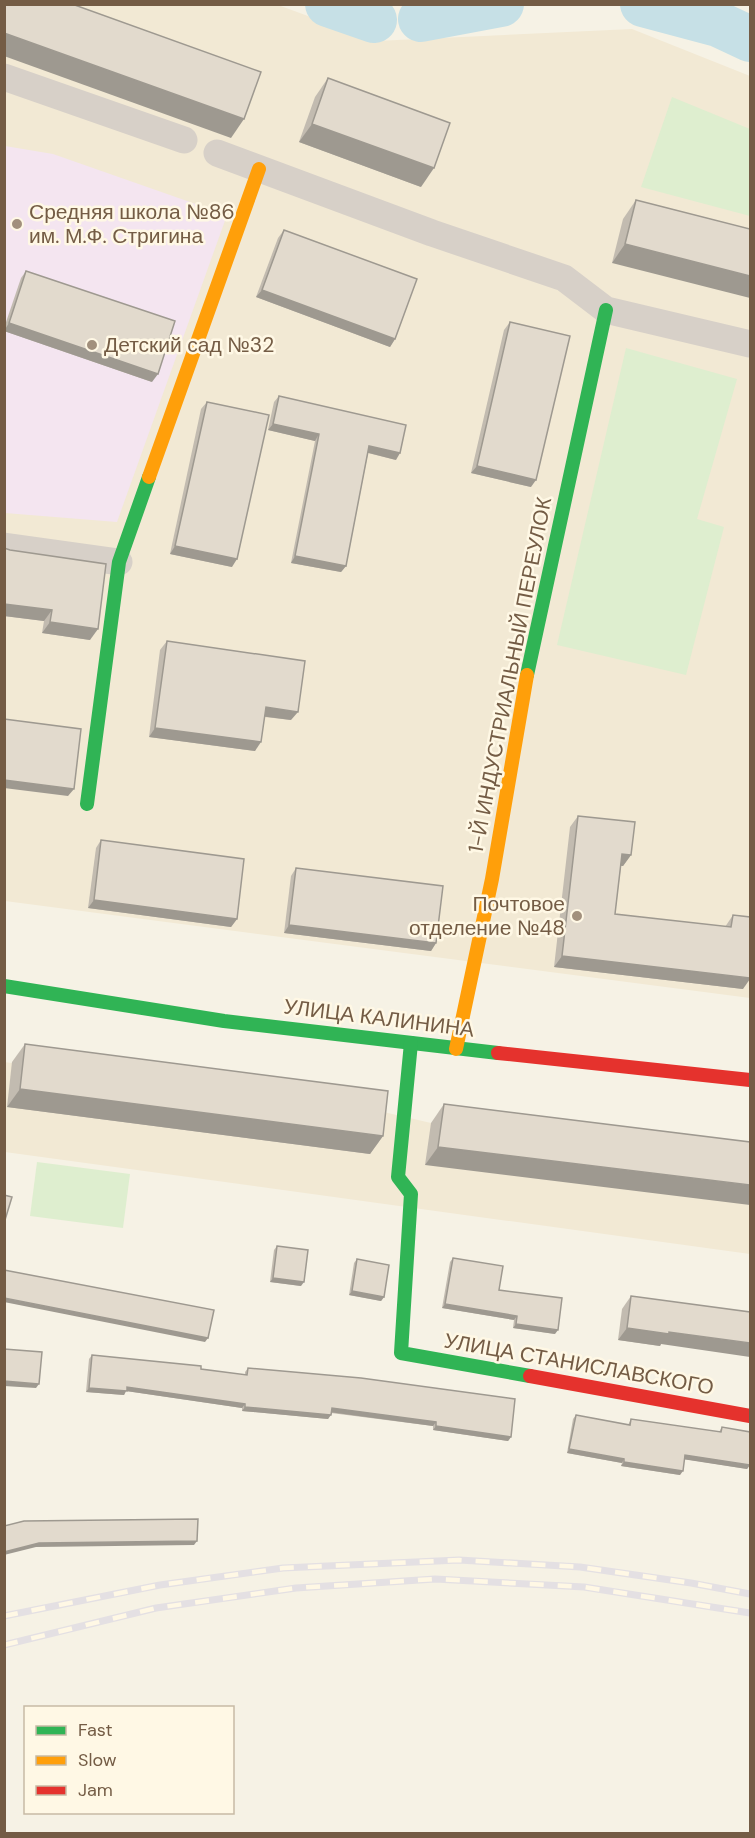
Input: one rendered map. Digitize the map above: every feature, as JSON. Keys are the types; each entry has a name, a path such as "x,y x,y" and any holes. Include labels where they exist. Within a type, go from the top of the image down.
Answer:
{"street":[{"path":"4,77 184,140"},
{"path":"217,153 432,233 564,278 606,310 750,344"},
{"path":"87,804 119,562 260,169"},
{"name":"1-Й ИНДУСТРИАЛЬНЫЙ ПЕРЕУЛОК","path":"456,1049 492,879 524,690 606,310"},
{"path":"4,546 119,562"},
{"name":"УЛИЦА КАЛИНИНА","path":"4,986 224,1021 456,1049 750,1080"},
{"name":"УЛИЦА СТАНИСЛАВСКОГО","path":"411,1043 398,1177 411,1194 401,1353 750,1416"}],"shaded area":[{"path":"5,5 278,5 376,41 632,29 750,76 750,998 5,901"},
{"name":"Детский сад №32","path":"5,146 53,154 227,215 117,522 5,513"},
{"path":"4,1062 375,1110 431,1123 750,1162 750,1254 5,1152"}],"green space":[{"path":"672,97 750,129 750,216 641,187"},
{"path":"626,348 737,379 697,519 724,527 686,675 557,645"},
{"path":"37,1162 130,1174 123,1228 30,1216"}],"building":[{"path":"4,4 72,4 261,72 244,119 4,33"},
{"path":"328,78 450,123 434,168 312,124"},
{"path":"636,200 750,229 750,276 625,244"},
{"path":"284,230 417,279 395,339 262,290"},
{"path":"26,271 175,321 158,374 9,323"},
{"path":"510,322 570,336 536,480 477,466"},
{"path":"279,396 406,425 400,453 369,446 346,566 295,556 319,434 273,424"},
{"path":"207,402 269,415 237,559 175,546"},
{"path":"4,548 106,564 98,629 50,622 52,610 4,604"},
{"path":"167,641 305,661 298,712 266,707 261,742 155,728"},
{"path":"4,719 81,729 74,789 4,780"},
{"path":"578,816 635,822 631,855 622,854 615,914 731,927 733,915 750,917 750,978 562,956"},
{"path":"101,840 244,859 237,919 94,900"},
{"path":"296,868 443,886 436,943 289,925"},
{"path":"25,1044 388,1091 383,1136 20,1089"},
{"path":"444,1104 750,1142 750,1185 438,1147"},
{"path":"4,1195 12,1197 5,1220 4,1220"},
{"path":"277,1246 308,1250 304,1282 273,1278"},
{"path":"453,1258 503,1266 499,1290 562,1298 558,1330 516,1324 517,1316 445,1304"},
{"path":"357,1259 389,1265 384,1297 352,1291"},
{"path":"4,1270 214,1310 208,1338 4,1298"},
{"path":"631,1296 750,1312 750,1343 627,1328"},
{"path":"4,1349 42,1352 39,1384 4,1381"},
{"path":"92,1355 201,1366 201,1369 247,1375 248,1368 361,1378 515,1399 511,1437 436,1426 436,1422 332,1408 331,1415 245,1407 245,1404 127,1387 127,1391 89,1388"},
{"path":"576,1415 630,1425 631,1419 721,1432 722,1427 750,1432 750,1465 685,1455 683,1471 624,1462 624,1459 569,1449"},
{"path":"198,1519 197,1541 39,1543 4,1552 4,1526 24,1521"}],"waterway":[{"path":"328,4 374,20"},
{"path":"421,19 501,4"},
{"path":"643,4 718,24 750,39"}],"railway":[{"path":"4,1616 160,1585 283,1568 459,1560 580,1567 750,1594"},
{"path":"4,1645 156,1608 296,1588 435,1579 584,1587 750,1613"}],"traffic: fast":[{"path":"527,675 606,310"},
{"path":"87,804 119,562 149,477"},
{"path":"4,986 224,1021 498,1053"},
{"path":"411,1043 398,1177 411,1194 401,1353 530,1376"}],"traffic: slow":[{"path":"149,477 259,169"},
{"path":"456,1049 492,879 527,675"}],"traffic: jam":[{"path":"498,1053 750,1080"},
{"path":"530,1376 750,1416"}],"place":[{"name":"Средняя школа №86 им. М.Ф. Стригина","path":"17,224"},
{"name":"Детский сад №32","path":"92,345"},
{"name":"Почтовое отделение №48","path":"577,916"}]}
